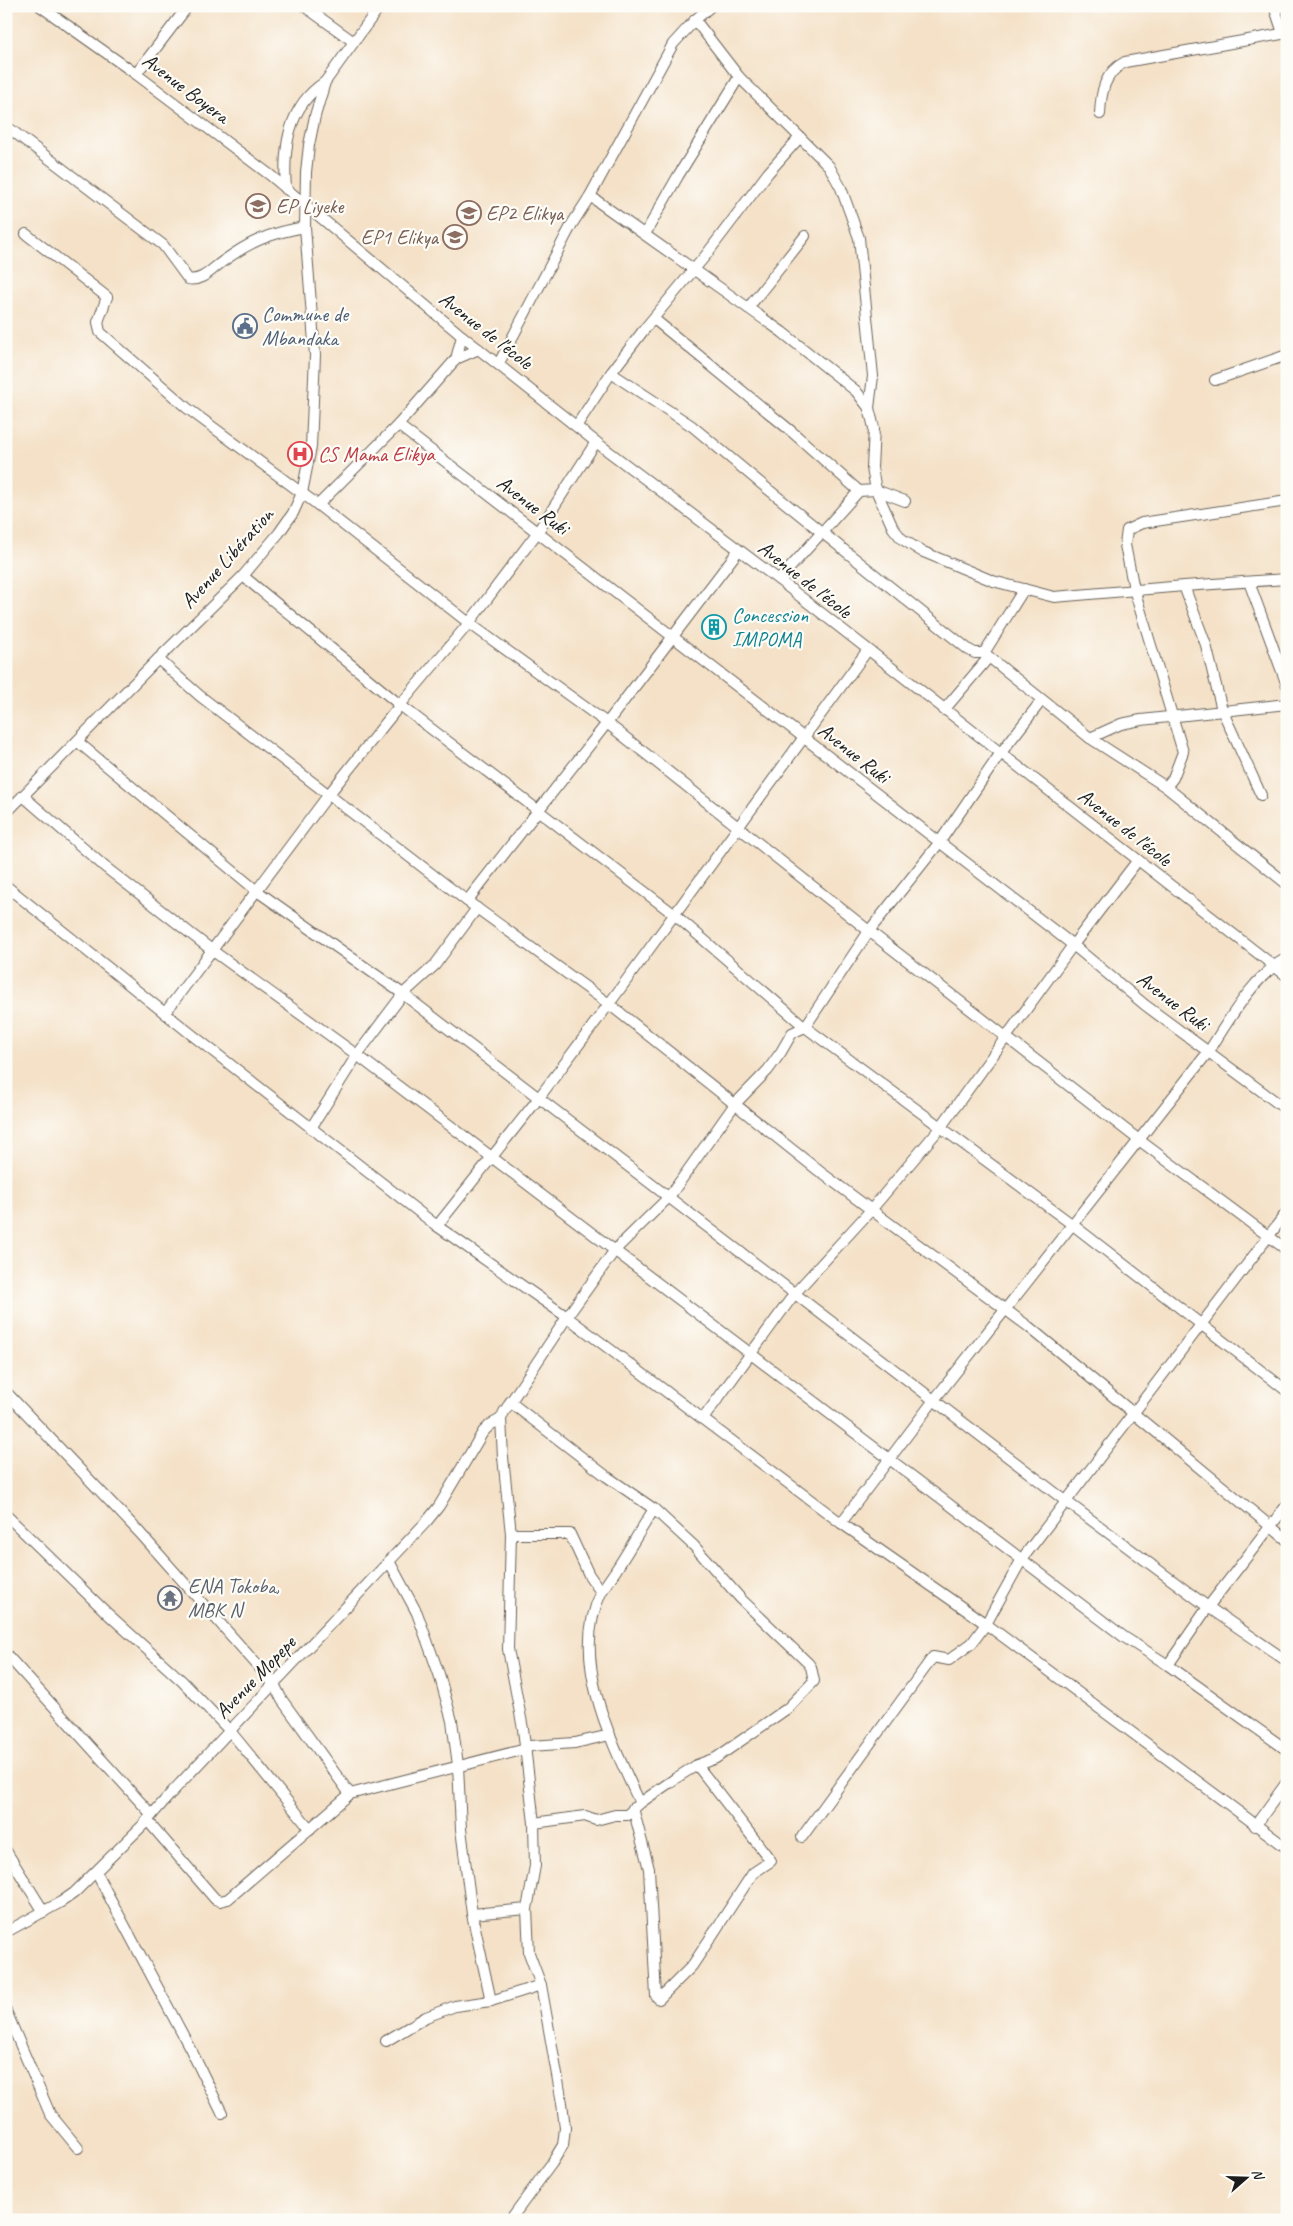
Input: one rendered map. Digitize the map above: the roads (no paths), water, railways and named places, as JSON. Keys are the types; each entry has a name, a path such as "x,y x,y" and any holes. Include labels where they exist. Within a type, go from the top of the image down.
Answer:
{"street":[{"name":"Avenue Boyera","path":"40,6 136,74 286,189 305,206"},
{"path":"136,74 188,6"},
{"path":"304,6 354,42"},
{"name":"Avenue Libération","path":"6,813 243,576 293,513 302,493 311,448 314,355 305,227 306,172 309,145 314,116 325,82 380,6"},
{"path":"499,364 572,224 590,196 673,44 711,6"},
{"path":"1100,114 1101,96 1114,67 1125,62 1285,33 1274,6"},
{"path":"695,20 739,77 829,166 841,188 859,238 873,376 869,408 874,428 872,468 876,490 887,517 902,539 921,551 974,574 1054,597 1134,589 1287,580"},
{"path":"645,234 739,77"},
{"path":"286,189 284,165 291,125 307,96 325,82"},
{"path":"6,126 163,246 188,279 194,280 205,276 247,245 266,235 305,227"},
{"path":"577,426 611,373 800,136"},
{"path":"590,196 695,269 838,376 856,391 869,408"},
{"name":"Avenue de l'école","path":"305,206 462,336 596,442 738,551 779,580 867,651 1287,976"},
{"path":"26,234 107,297 98,322 100,332 186,408 318,505 469,623 607,723 869,931 1139,1140 1287,1250"},
{"path":"748,308 805,236"},
{"path":"654,319 770,413 859,492"},
{"path":"456,359 462,336"},
{"path":"318,505 398,425 456,359 479,349"},
{"path":"1215,380 1287,355"},
{"path":"611,373 692,426 969,650 986,655 1090,738 1166,787 1287,884"},
{"name":"Avenue Ruki","path":"398,425 1073,945 1145,1005 1287,1110"},
{"path":"165,1014 329,794 469,623 537,533 596,442"},
{"path":"779,580 859,492 876,490 905,501"},
{"path":"1166,787 1173,778 1183,752 1134,589 1126,545 1127,530 1134,525 1287,501"},
{"path":"467,901 607,723 738,551"},
{"path":"243,576 400,705 675,915 805,1027 1072,1225 1287,1391"},
{"path":"1249,582 1287,685"},
{"path":"1184,586 1206,646 1222,710 1261,795"},
{"path":"944,710 986,655 1024,589"},
{"path":"437,1226 538,1099 610,1004 867,651"},
{"path":"158,659 200,696 467,901 610,1004 871,1210 1006,1310 1098,1382 1287,1540"},
{"path":"510,2220 545,2174 563,2144 565,2128 541,1985 529,1953 527,1909 535,1866 534,1823 526,1749 508,1649 511,1534 502,1419 510,1402 615,1250 669,1197 735,1104 768,1070 782,1052 792,1033 805,1027 869,931 939,843 1000,754 1042,700"},
{"path":"1090,738 1121,724 1222,710 1287,704"},
{"path":"78,742 257,891 403,994 1066,1502 1208,1607 1287,1661"},
{"path":"23,796 105,867 213,951 357,1055 1124,1637 1168,1665 1287,1750"},
{"path":"703,1419 752,1355 795,1294 871,1210 940,1128 1073,945 1138,860"},
{"path":"6,886 165,1014 437,1226 567,1317 841,1524 986,1624 1287,1848"},
{"path":"311,1128 357,1055 403,994 435,966 477,908"},
{"path":"841,1524 934,1400 1209,1051 1236,1009 1274,965 1287,958"},
{"path":"802,1837 933,1657 950,1660 972,1643 986,1624 1022,1559 1287,1212"},
{"path":"6,1392 140,1533 274,1684 282,1700 350,1794"},
{"path":"510,1402 598,1470 654,1509 694,1546 741,1599 812,1667 814,1681 788,1708 716,1758 697,1765 637,1806 627,1815 615,1815 596,1820 585,1816 534,1823"},
{"name":"Avenue Mopepe","path":"6,1932 44,1912 74,1893 96,1872 439,1506 483,1432 502,1419"},
{"path":"1168,1665 1208,1607 1287,1505"},
{"path":"654,1509 601,1592 592,1621 589,1656 610,1736 637,1806 649,1869 656,1996 659,1999 692,1966 753,1873 771,1861 697,1765"},
{"path":"6,1515 108,1614 182,1681 230,1731 310,1829"},
{"path":"511,1534 570,1534 589,1575 601,1592"},
{"path":"389,1561 417,1613 439,1674 452,1720 458,1765 461,1829 472,1914 491,2001"},
{"path":"6,1654 149,1817 215,1899 220,1901 228,1899 350,1794 526,1749 530,1746 574,1743 610,1736"},
{"path":"1255,1826 1287,1782"},
{"path":"6,1850 44,1912"},
{"path":"96,1872 191,2050 222,2113"},
{"path":"472,1914 527,1909"},
{"path":"386,2041 426,2017 454,2006 491,2001 541,1985"},
{"path":"6,2011 50,2114 78,2148"}],"place":[{"name":"EP Liyeke","path":"258,206"},
{"name":"EP2 Elikya","path":"469,213"},
{"name":"EP1 Elikya","path":"455,237"},
{"name":"Commune de Mbandaka","path":"245,326"},
{"name":"CS Mama Elikya","path":"300,454"},
{"name":"Concession IMPOMA","path":"714,627"},
{"name":"ENA Tokoba, MBK N","path":"170,1598"}]}
